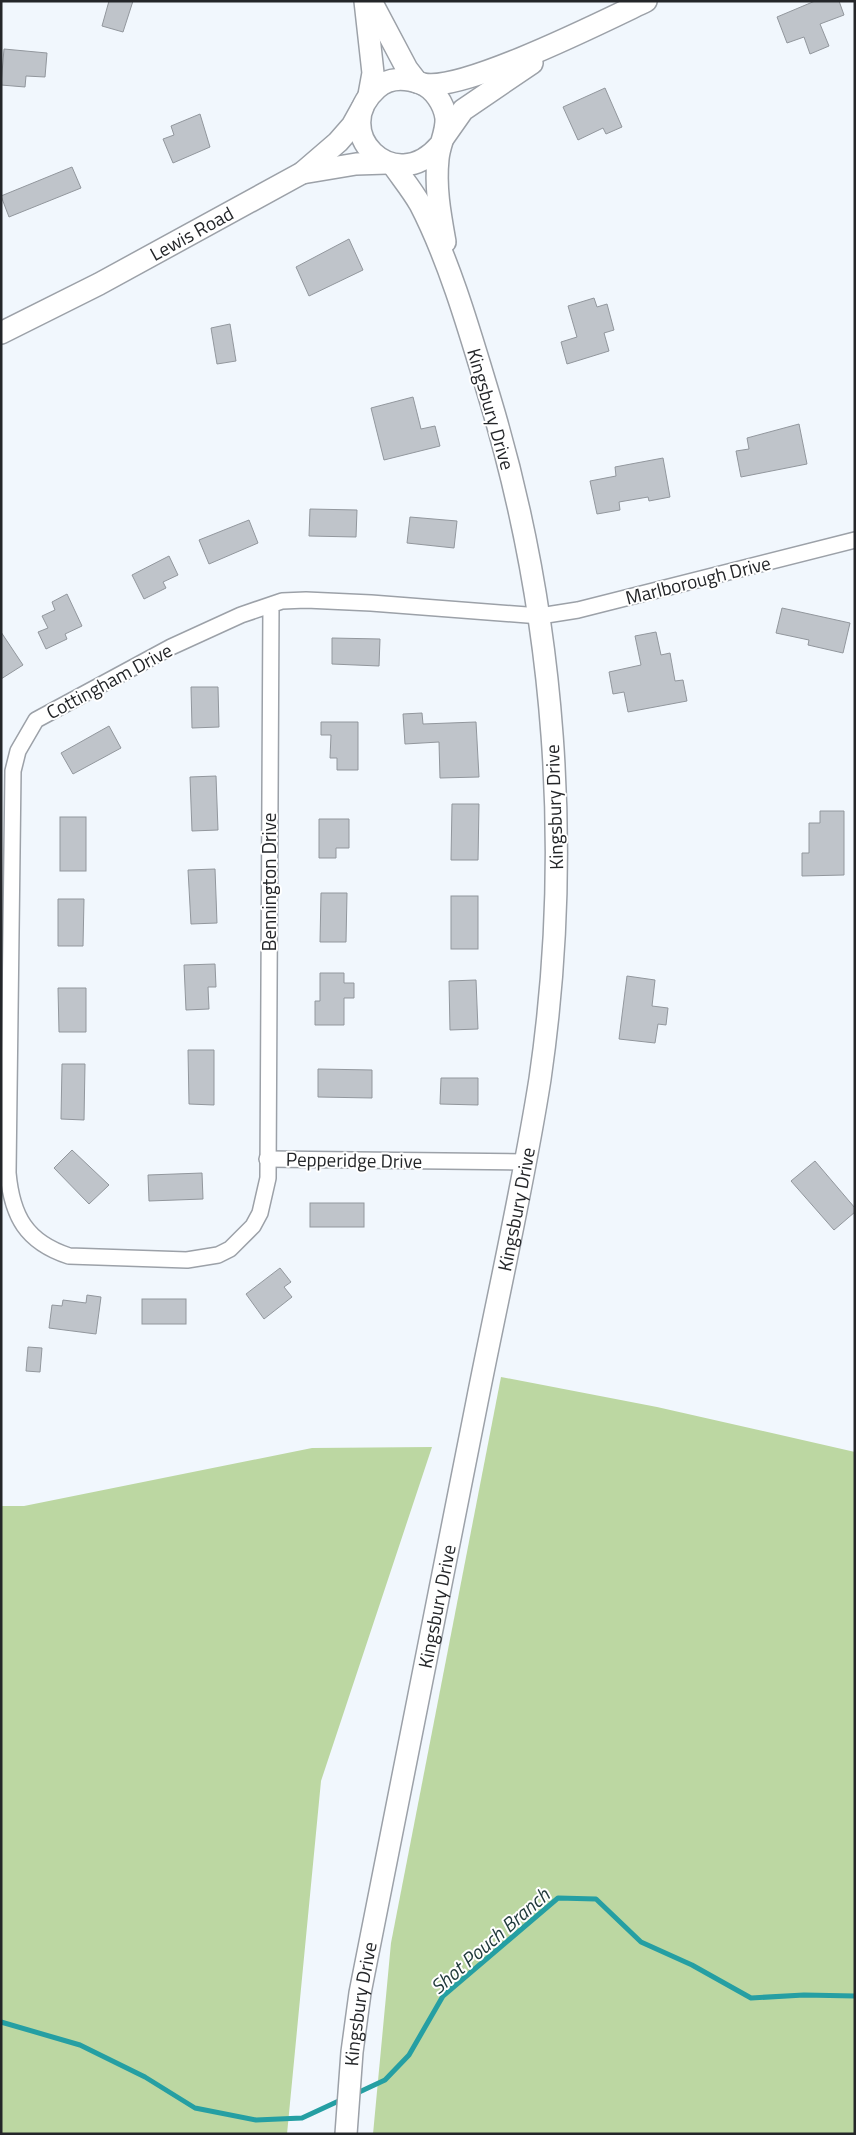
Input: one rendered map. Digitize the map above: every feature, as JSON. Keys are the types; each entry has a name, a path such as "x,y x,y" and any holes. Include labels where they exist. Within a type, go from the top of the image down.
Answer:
{"street":[{"name":"Kingsbury Drive","path":"346,2134 352,2052 365,1965 540,1078 557,886 557,798 540,616 515,491 477,357 452,284 419,202 390,164 369,150 362,138 359,123 373,73 365,1"},
{"name":"Kingsbury Drive","path":"371,1 407,69 420,83 435,93 443,106 446,119 441,142 437,198 452,284"},
{"path":"365,102 380,85 394,80 409,79 430,85 456,81 574,36 646,1"},
{"path":"302,173 356,164 407,166 420,162 431,155 463,110 574,36"},
{"name":"Lewis Road","path":"1,333 99,284 302,173 338,142 352,126 365,102"},
{"name":"Marlborough Drive","path":"540,616 578,610 855,540"},
{"name":"Cottingham Drive","path":"5,1142 13,770 18,751 26,734 36,720 171,648 241,615 282,601 306,600 540,616"},
{"name":"Bennington Drive","path":"268,1159 271,604"},
{"name":"Pepperidge Drive","path":"5,1142 10,1198 17,1216 39,1243 52,1251 82,1258 187,1260 218,1255 230,1249 253,1226 260,1213 268,1178 268,1159 524,1162"}],"green space":[{"path":"501,1377 657,1407 855,1452 855,2134 373,2134 391,1943"},
{"path":"432,1447 321,1781 287,2134 1,2134 1,1506 24,1506 312,1448"}],"building":[{"path":"109,1 133,1 123,32 102,26"},
{"path":"815,1 839,1 844,15 820,24 829,46 810,54 804,37 787,43 777,17"},
{"path":"4,49 47,53 45,77 26,76 25,87 1,85"},
{"path":"605,88 622,127 606,134 603,128 578,140 563,107"},
{"path":"200,114 210,147 173,163 163,139 174,135 171,126"},
{"path":"72,167 81,188 9,217 1,196"},
{"path":"349,239 363,270 309,296 296,267"},
{"path":"594,298 597,307 607,304 614,330 604,333 609,351 567,364 561,342 577,337 568,306"},
{"path":"230,324 236,361 217,364 211,328"},
{"path":"413,397 421,429 435,426 440,446 384,460 371,408"},
{"path":"799,424 807,464 741,477 736,451 749,449 747,438"},
{"path":"663,458 670,497 649,501 648,497 619,502 620,510 597,514 590,481 616,476 615,467"},
{"path":"310,509 357,510 356,537 309,536"},
{"path":"410,517 457,521 454,548 407,543"},
{"path":"249,520 258,543 209,564 199,540"},
{"path":"169,556 178,575 163,582 166,588 144,599 132,575"},
{"path":"67,594 82,626 65,634 67,639 46,649 38,632 48,628 42,616 55,610 52,602"},
{"path":"782,608 850,623 843,653 808,645 809,640 776,633"},
{"path":"1,632 23,665 1,679"},
{"path":"656,632 661,655 670,653 675,681 683,680 687,701 628,712 624,692 613,694 609,672 641,665 635,636"},
{"path":"332,638 380,639 379,666 332,664"},
{"path":"191,687 218,687 219,727 192,728"},
{"path":"422,713 423,724 476,722 479,777 440,778 439,742 405,744 403,714"},
{"path":"321,722 358,722 358,770 337,770 337,758 330,758 331,735 321,735"},
{"path":"109,726 121,748 73,774 61,753"},
{"path":"216,776 218,830 192,831 190,777"},
{"path":"452,804 479,804 478,860 451,860"},
{"path":"820,811 844,811 844,875 802,876 802,853 809,853 809,823 820,823"},
{"path":"60,817 86,817 86,871 60,871"},
{"path":"319,819 349,819 349,848 336,848 336,858 319,858"},
{"path":"215,869 217,923 191,924 188,870"},
{"path":"321,893 347,893 346,942 320,942"},
{"path":"451,896 478,896 478,949 451,949"},
{"path":"58,899 84,899 83,946 58,946"},
{"path":"215,964 216,987 208,987 209,1009 186,1010 184,965"},
{"path":"320,973 344,973 344,983 354,983 354,998 344,998 344,1025 315,1025 315,1001 320,1001"},
{"path":"627,976 655,980 652,1006 668,1008 666,1025 658,1024 655,1043 619,1039"},
{"path":"476,980 478,1029 450,1030 449,981"},
{"path":"58,988 86,988 86,1032 59,1032"},
{"path":"188,1050 214,1050 214,1105 189,1104"},
{"path":"62,1064 85,1064 84,1120 61,1119"},
{"path":"318,1069 372,1070 372,1098 318,1097"},
{"path":"441,1078 478,1078 478,1105 440,1104"},
{"path":"72,1150 109,1185 89,1204 54,1168"},
{"path":"815,1161 855,1208 855,1212 834,1230 791,1181"},
{"path":"202,1173 203,1199 149,1201 148,1175"},
{"path":"310,1203 364,1203 364,1227 310,1227"},
{"path":"280,1268 291,1282 284,1287 292,1297 264,1319 246,1294"},
{"path":"87,1295 101,1297 96,1334 49,1328 52,1305 62,1306 63,1300 86,1303"},
{"path":"142,1299 186,1299 186,1324 142,1324"},
{"path":"28,1347 42,1348 40,1372 26,1371"}],"waterway":[{"name":"Shot Pouch Branch","path":"355,2094 385,2080 409,2055 443,1996 558,1898 596,1899 641,1942 692,1965 751,1998 804,1995 855,1996"},
{"name":"Shot Pouch Branch","path":"1,2022 80,2045 145,2077 195,2108 256,2120 302,2118 343,2099"}]}
